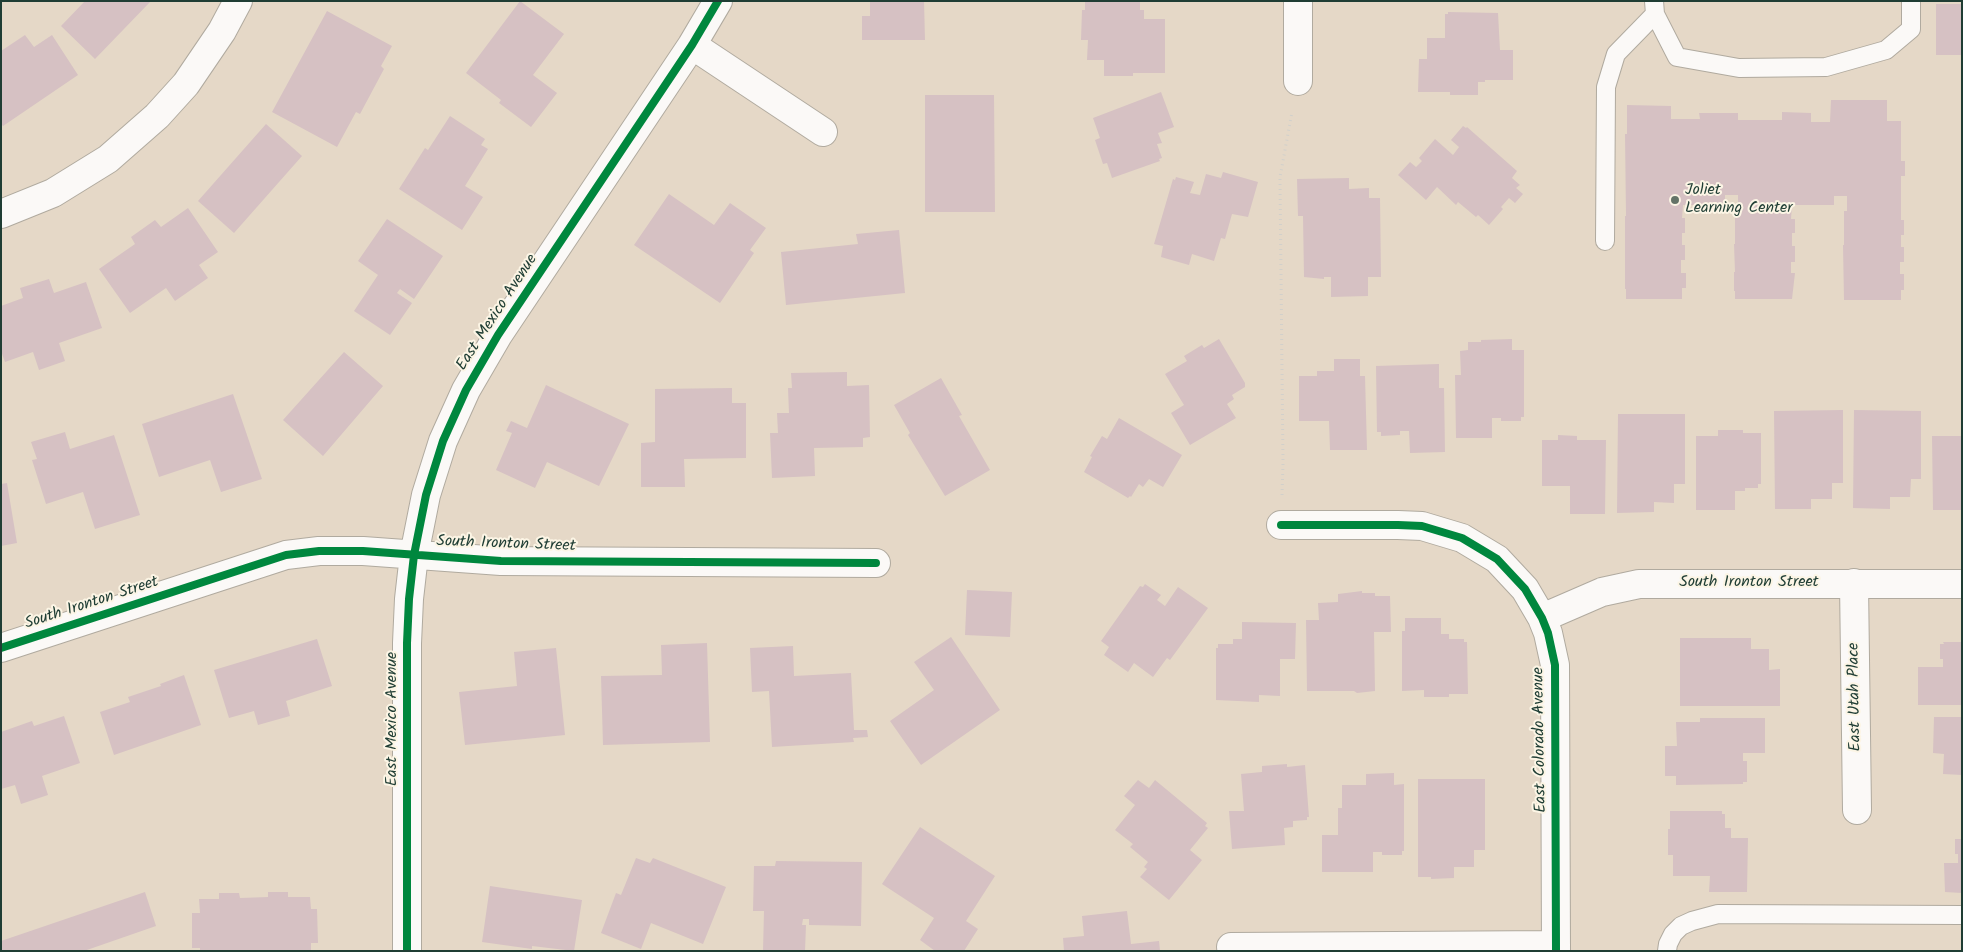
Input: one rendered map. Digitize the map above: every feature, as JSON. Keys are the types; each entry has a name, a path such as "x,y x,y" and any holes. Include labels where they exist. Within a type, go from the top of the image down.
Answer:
{"street":[{"path":"1,214 53,193 108,158 157,116 186,84 222,31 238,1"},
{"name":"East Mexico Avenue","path":"407,951 407,643 409,599 414,555 426,494 443,441 466,390 498,335 692,45 718,1"},
{"path":"1298,1 1298,81"},
{"path":"692,45 823,132"},
{"name":"East Colorado Avenue","path":"1281,525 1422,526 1462,538 1497,559 1526,589 1548,633 1555,665 1556,948"},
{"name":"South Ironton Street","path":"1,648 286,555 319,551 363,551 501,562 876,563"},
{"name":"East Utah Place","path":"1854,583 1857,810"},
{"name":"South Ironton Street","path":"1542,618 1602,592 1639,584 1962,584"},
{"path":"1230,947 1556,948"}],"lane":[{"path":"1605,240 1606,87 1616,54 1654,8 1677,58 1740,68 1826,67 1886,50 1911,29 1912,1"},
{"path":"1667,951 1673,934 1682,926 1692,921 1718,914 1962,915"}],"path":[{"path":"1281,525 1283,463 1280,177 1298,81"}],"building":[{"path":"85,1 151,1 95,59 61,26"},
{"path":"520,1 564,34 533,75 557,93 531,127 499,103 501,100 466,73"},
{"path":"870,1 924,1 925,40 862,40 862,16 870,16"},
{"path":"1085,1 1140,1 1140,10 1144,10 1144,19 1165,19 1165,73 1133,73 1133,76 1104,76 1104,60 1087,60 1088,40 1081,40 1082,10 1085,10"},
{"path":"1936,4 1962,4 1962,55 1936,55"},
{"path":"327,11 392,46 381,66 384,69 360,114 356,112 337,147 272,112"},
{"path":"1448,12 1498,13 1500,50 1513,50 1513,80 1485,80 1485,82 1478,82 1478,95 1450,95 1450,92 1418,92 1419,59 1427,59 1427,38 1445,38 1445,14 1448,14"},
{"path":"25,35 34,47 52,35 78,75 3,126 1,124 1,51"},
{"path":"1161,92 1174,127 1158,133 1162,143 1157,144 1162,158 1159,159 1160,161 1112,178 1107,163 1103,164 1095,140 1100,138 1093,118"},
{"path":"925,95 994,95 995,212 925,212"},
{"name":"Joliet Learning Center","path":"1831,100 1887,100 1887,121 1901,121 1901,161 1905,161 1905,176 1901,176 1901,220 1904,220 1904,235 1901,235 1901,247 1904,247 1904,262 1900,262 1900,274 1904,274 1904,290 1901,290 1901,300 1844,300 1843,245 1844,211 1847,211 1847,196 1834,196 1834,205 1792,205 1791,219 1795,219 1795,233 1792,233 1792,246 1795,246 1795,262 1791,262 1791,273 1795,273 1792,299 1735,299 1734,244 1735,210 1738,210 1738,195 1725,195 1725,205 1683,205 1682,218 1685,218 1685,233 1682,233 1682,245 1685,245 1685,260 1681,260 1681,273 1686,273 1686,288 1682,288 1682,299 1626,299 1625,134 1627,134 1627,105 1671,106 1671,119 1700,119 1699,113 1738,113 1738,120 1782,120 1782,112 1811,113 1811,122 1830,122"},
{"path":"450,116 485,139 481,145 488,149 465,186 483,197 462,230 399,189 425,148 428,150"},
{"path":"266,124 302,156 234,233 198,201"},
{"path":"1463,126 1467,127 1517,171 1512,178 1520,185 1516,188 1523,194 1515,203 1509,198 1501,207 1503,209 1489,225 1458,202 1456,205 1437,187 1426,200 1398,175 1410,162 1416,167 1422,161 1419,158 1435,139 1453,155 1459,147 1451,140"},
{"path":"1223,172 1258,182 1248,217 1232,214 1225,239 1221,238 1214,261 1192,254 1189,265 1161,257 1163,246 1154,244 1173,179 1175,180 1176,177 1194,182 1190,193 1200,195 1206,174 1221,178"},
{"path":"1349,178 1349,189 1369,188 1369,198 1380,198 1381,277 1368,277 1368,296 1331,297 1331,277 1324,277 1324,279 1304,277 1303,216 1298,216 1297,179"},
{"path":"669,194 714,225 730,203 766,228 750,250 754,253 720,303 634,245"},
{"path":"188,208 218,252 199,265 208,278 175,301 166,288 130,313 99,269 135,244 131,237 155,220 161,227"},
{"path":"387,219 443,256 414,299 400,289 397,293 412,303 390,335 354,311 378,275 358,261"},
{"path":"899,230 905,293 786,305 781,252 858,244 856,234"},
{"path":"49,279 54,293 86,282 102,328 59,343 65,361 39,370 33,352 5,362 1,351 1,306 23,298 20,288"},
{"path":"1219,339 1245,383 1245,387 1232,395 1234,399 1227,404 1236,418 1190,445 1171,413 1184,405 1165,374 1187,361 1184,356 1202,345 1204,348"},
{"path":"1512,339 1512,350 1524,350 1524,417 1521,417 1521,421 1501,421 1501,418 1492,418 1492,438 1456,438 1455,375 1461,375 1460,351 1468,350 1468,342"},
{"path":"344,352 383,386 323,456 283,420"},
{"path":"1334,359 1360,359 1360,376 1365,376 1367,450 1330,450 1329,421 1299,421 1299,376 1317,376 1317,371 1334,371"},
{"path":"1439,364 1439,388 1444,388 1445,452 1410,453 1409,431 1400,431 1400,435 1381,436 1381,432 1377,432 1376,366"},
{"path":"847,372 847,386 869,385 870,437 863,438 863,447 814,448 815,476 772,478 770,433 778,433 777,413 789,413 788,388 792,388 791,373"},
{"path":"941,378 962,415 959,416 990,470 945,496 908,435 910,433 894,405"},
{"path":"546,385 629,424 599,486 547,462 535,488 496,470 512,433 506,431 511,421 527,428"},
{"path":"732,388 732,403 746,403 746,458 684,459 685,487 641,487 641,443 655,442 655,389"},
{"path":"233,394 262,479 221,492 210,460 159,477 142,424"},
{"path":"1843,410 1843,483 1832,483 1832,499 1811,499 1811,509 1775,509 1774,411"},
{"path":"1854,410 1921,411 1921,479 1911,479 1910,497 1890,497 1890,509 1853,508"},
{"path":"1618,414 1685,414 1685,484 1674,484 1674,503 1654,502 1654,512 1617,513"},
{"path":"1119,418 1182,455 1163,487 1149,479 1143,487 1139,484 1131,497 1128,498 1084,472 1092,457 1090,456 1102,436 1107,439"},
{"path":"1718,430 1743,430 1743,433 1761,433 1761,484 1758,484 1758,488 1745,488 1745,491 1735,491 1735,510 1696,510 1696,436 1718,436"},
{"path":"65,432 70,449 114,435 140,515 95,529 83,492 46,504 32,460 37,459 31,442"},
{"path":"1558,435 1577,436 1577,440 1606,440 1605,514 1570,514 1570,486 1542,486 1542,440 1558,440"},
{"path":"1932,436 1962,436 1962,510 1933,510"},
{"path":"7,483 17,543 1,546 1,484"},
{"path":"1145,584 1161,595 1157,600 1165,606 1178,587 1208,608 1170,660 1167,658 1153,677 1134,663 1128,672 1104,655 1109,647 1101,641 1140,586 1143,587"},
{"path":"967,590 1012,592 1010,637 965,635"},
{"path":"1362,591 1362,593 1375,593 1375,596 1390,596 1391,632 1374,632 1375,691 1357,693 1354,691 1307,691 1306,620 1319,620 1318,603 1338,602 1338,594"},
{"path":"1405,618 1441,618 1441,634 1449,634 1449,639 1464,639 1464,642 1467,642 1468,694 1449,694 1449,697 1424,697 1424,690 1402,691 1402,631 1405,631"},
{"path":"1242,622 1296,623 1295,659 1280,659 1280,696 1259,695 1259,702 1216,700 1216,648 1218,648 1218,644 1233,644 1233,639 1242,639"},
{"path":"951,637 1000,710 921,765 890,721 934,690 914,662"},
{"path":"1680,638 1751,638 1751,649 1769,649 1769,670 1780,669 1780,706 1680,706"},
{"path":"317,639 332,686 286,701 290,716 258,725 254,711 229,718 214,670"},
{"path":"1943,642 1962,642 1962,705 1918,705 1918,667 1943,667 1943,659 1940,659 1940,644 1944,644"},
{"path":"707,643 710,742 603,745 601,676 662,675 661,645"},
{"path":"793,646 794,676 851,673 854,730 867,730 868,737 853,738 854,742 772,747 769,691 752,692 750,648"},
{"path":"556,648 565,735 465,745 459,692 517,686 514,652"},
{"path":"184,675 201,725 114,755 100,712 130,702 128,697 161,686 160,684"},
{"path":"64,716 80,763 42,776 48,795 21,804 15,785 1,789 1,732 32,721 34,726"},
{"path":"1934,717 1962,717 1962,775 1943,774 1944,754 1933,753"},
{"path":"1700,718 1765,718 1765,753 1743,753 1743,761 1747,761 1747,782 1743,782 1743,784 1676,785 1676,776 1665,776 1665,746 1677,746 1676,722 1700,722"},
{"path":"1287,764 1287,767 1305,765 1309,817 1307,817 1307,820 1293,821 1293,827 1284,828 1285,845 1232,849 1229,811 1244,811 1241,774 1262,772 1262,766"},
{"path":"1394,773 1394,785 1404,784 1404,851 1402,851 1402,855 1382,855 1382,852 1373,852 1373,872 1322,872 1322,835 1338,835 1338,808 1342,808 1342,785 1366,785 1366,774"},
{"path":"1418,779 1485,779 1485,850 1474,850 1474,867 1454,867 1454,878 1431,879 1431,877 1418,877"},
{"path":"1138,780 1149,788 1155,780 1207,823 1205,826 1208,828 1190,850 1202,860 1169,900 1140,877 1147,869 1144,867 1148,862 1130,847 1133,844 1115,830 1135,805 1124,796"},
{"path":"1670,811 1722,811 1722,814 1725,814 1725,828 1731,828 1731,838 1748,838 1747,892 1709,892 1710,876 1673,876 1673,855 1668,855"},
{"path":"920,827 995,876 966,921 978,929 964,951 935,951 920,940 934,918 882,884"},
{"path":"1955,839 1962,839 1962,893 1945,892 1944,863 1958,863 1958,854 1955,854"},
{"path":"636,858 650,863 653,858 726,887 703,944 651,923 641,949 601,933 616,893 621,895"},
{"path":"776,861 862,862 861,926 809,925 809,919 803,919 802,925 806,925 805,951 763,951 764,911 753,911 754,866 775,866"},
{"path":"490,886 582,900 574,951 532,946 532,949 482,942"},
{"path":"145,892 156,926 84,951 1,951 1,941"},
{"path":"268,892 288,892 288,897 310,897 311,909 317,909 318,943 311,943 311,951 200,951 200,948 192,948 192,913 200,913 199,899 219,899 219,893 239,893 240,898 268,897"},
{"path":"1127,911 1131,944 1159,941 1160,951 1064,951 1063,938 1084,936 1082,916"}],"cycle path":[{"path":"407,951 407,643 409,599 414,555 426,495 443,441 466,390 498,335 692,45 718,1"},
{"path":"1281,525 1422,526 1462,538 1497,559 1525,589 1542,618 1548,633 1555,665 1556,951"},
{"path":"1,648 286,555 319,551 363,551 501,561 876,563"}],"place":[{"name":"Joliet Learning Center","path":"1675,200"}]}
